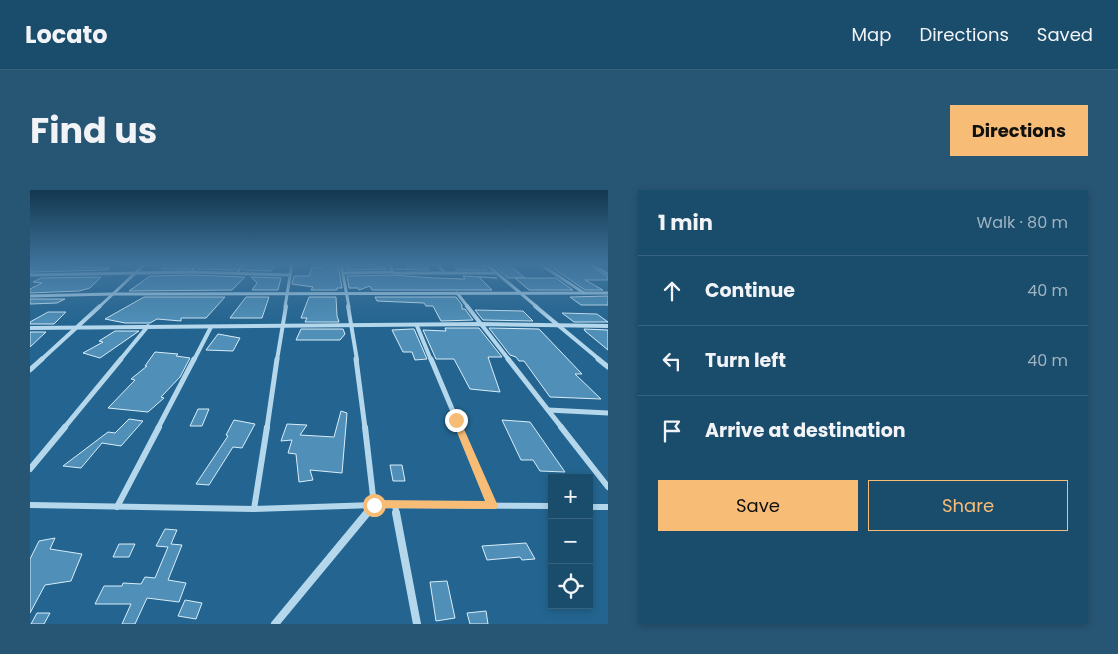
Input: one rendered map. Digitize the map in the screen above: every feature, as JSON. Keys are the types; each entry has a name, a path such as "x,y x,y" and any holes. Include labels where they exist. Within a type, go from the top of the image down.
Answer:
{"street":[{"path":"30,370 123,284"},
{"path":"254,509 289,284"},
{"path":"275,624 374,505 345,284"},
{"path":"511,284 608,367"},
{"path":"570,284 585,294"},
{"path":"30,296 112,294 608,294"},
{"path":"457,294 608,487"},
{"path":"30,328 148,326 283,328 351,325 481,324 608,326"},
{"path":"30,469 148,326"},
{"path":"416,326 492,506"},
{"path":"117,507 211,327"},
{"path":"548,410 608,413"},
{"path":"30,506 254,509 374,505 548,506"},
{"path":"395,506 417,624"},
{"path":"593,506 608,507"}],"building":[{"path":"39,284 94,284 90,288 79,291 30,293 30,289"},
{"path":"138,284 238,284 232,290 129,291"},
{"path":"256,284 279,284 278,290 252,290"},
{"path":"294,284 341,284 342,288 337,288 337,290 311,290 313,287"},
{"path":"348,284 486,284 492,290 372,290 370,286 359,290 358,288 349,288"},
{"path":"522,284 565,284 573,290 529,290"},
{"path":"577,284 593,284 603,290 585,290"},
{"path":"608,296 608,305 581,305 570,297"},
{"path":"144,297 225,297 206,318 181,318 181,321 157,319 150,323 125,323 105,319"},
{"path":"246,297 269,297 262,318 230,318"},
{"path":"309,297 336,297 339,322 305,322 307,318 301,318"},
{"path":"375,297 456,297 462,305 462,309 465,309 473,320 441,321 433,306 426,306 424,303 377,301"},
{"path":"30,299 65,299 57,303 30,304"},
{"path":"475,310 523,311 533,321 483,320"},
{"path":"48,312 66,312 54,324 30,324 30,322"},
{"path":"562,313 597,314 608,322 574,322"},
{"path":"445,328 479,328 502,357 488,357 500,392 470,389 454,359 436,359 423,330 446,331"},
{"path":"489,328 539,329 582,374 575,374 601,399 550,397 524,361 519,361 516,357 510,355"},
{"path":"301,329 343,329 345,334 340,340 296,340"},
{"path":"414,329 427,359 415,360 412,352 403,352 392,330"},
{"path":"584,329 608,330 608,350 585,331"},
{"path":"115,331 139,331 100,358 83,353 103,342 99,341"},
{"path":"30,332 46,332 30,347"},
{"path":"218,334 240,338 233,351 206,350"},
{"path":"155,352 178,354 176,356 190,358 180,377 161,397 164,398 148,412 108,408 135,380 131,379 147,366 145,366"},
{"path":"198,409 209,409 202,426 190,426"},
{"path":"341,411 347,413 342,473 310,470 313,480 299,482 296,454 288,453 292,440 281,441 287,424 307,425 300,435 334,437"},
{"path":"129,419 143,421 121,446 102,443 81,468 63,466 108,432 115,433"},
{"path":"234,420 255,424 242,448 233,447 209,485 196,484 228,436 226,435"},
{"path":"502,420 530,422 565,472 540,471 533,460 521,460"},
{"path":"390,465 402,465 405,481 393,481"},
{"path":"165,529 177,530 171,544 182,545 168,580 186,583 179,602 147,598 135,624 122,624 131,604 95,604 104,586 122,586 123,583 141,584 145,577 155,578 168,547 156,546"},
{"path":"55,538 50,549 82,554 71,581 45,585 30,613 30,559 39,541"},
{"path":"526,543 535,559 522,560 520,557 487,560 482,546"},
{"path":"119,544 135,544 129,557 113,557"},
{"path":"447,581 455,618 436,621 430,582"},
{"path":"185,600 202,603 196,619 178,616"},
{"path":"486,611 488,624 470,624 467,613"},
{"path":"37,613 50,613 44,624 31,624"}],"route":[{"path":"374,505 492,506 456,420"}]}
